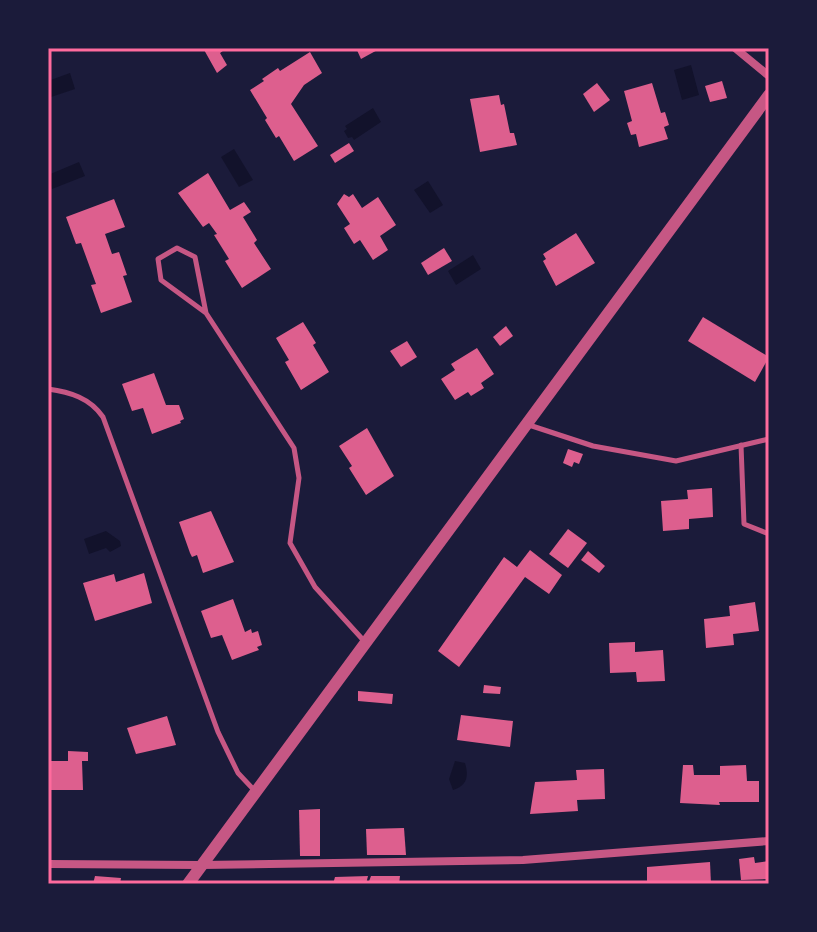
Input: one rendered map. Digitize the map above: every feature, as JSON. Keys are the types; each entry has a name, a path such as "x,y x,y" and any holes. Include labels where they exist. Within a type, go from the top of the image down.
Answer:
{"street":[{"path":"735,48 769,76"},
{"path":"188,884 769,95"},
{"path":"48,864 523,860 769,841"}],"lane":[{"path":"206,313 195,257 177,248 158,259 161,280 206,313 294,448 299,478 290,543 315,587 365,642"},
{"path":"48,389 95,405 103,417 218,732 238,773 255,791"},
{"path":"526,424 593,446 676,461 769,439"},
{"path":"741,445 744,524 769,534"}],"shaded area":[{"path":"691,65 699,95 682,100 674,70"},
{"path":"70,73 75,89 48,98 48,81"},
{"path":"373,108 381,122 354,140 348,138 345,126"},
{"path":"234,149 253,180 239,187 221,157"},
{"path":"79,162 85,176 52,189 48,175"},
{"path":"428,181 443,205 430,213 414,190"},
{"path":"473,255 481,269 456,285 448,271"},
{"path":"106,531 120,541 121,546 110,552 106,548 89,554 84,539"},
{"path":"455,761 465,763 467,776 461,786 453,790 449,779"}],"building":[{"path":"203,48 227,48 220,53 227,65 217,73"},
{"path":"356,48 381,48 361,59"},
{"path":"310,52 322,73 304,85 291,104 318,146 294,161 279,136 276,138 250,90 278,68 280,71"},
{"path":"722,81 727,98 710,102 705,86"},
{"path":"597,83 610,100 594,112 583,94"},
{"path":"652,83 661,113 665,112 669,125 664,127 668,139 639,147 636,134 631,135 627,123 632,121 624,91"},
{"path":"499,95 510,133 514,133 517,145 480,152 470,99"},
{"path":"349,143 354,151 335,163 330,155"},
{"path":"208,173 230,210 244,202 251,212 243,217 257,240 254,243 271,269 242,288 225,261 229,259 214,235 217,234 209,223 203,227 178,193"},
{"path":"344,194 349,197 353,194 362,208 378,197 396,225 380,236 388,250 373,260 360,240 354,244 344,228 350,224 337,204"},
{"path":"114,199 125,227 105,234 112,254 119,252 132,302 101,313 91,285 96,284 81,243 76,244 66,217"},
{"path":"576,233 595,263 556,286 543,261 546,259 543,254"},
{"path":"444,248 452,261 428,275 421,263"},
{"path":"703,317 769,357 755,382 688,341"},
{"path":"303,322 329,372 301,390 276,338"},
{"path":"506,326 513,336 500,346 493,337"},
{"path":"407,341 417,357 401,367 390,351"},
{"path":"477,348 494,374 481,383 484,388 471,396 468,392 455,400 441,379 455,370 451,364"},
{"path":"154,373 166,405 179,405 184,419 152,434 143,408 132,411 122,384"},
{"path":"367,428 394,476 366,495 339,446"},
{"path":"568,449 583,454 579,464 574,462 572,467 563,463"},
{"path":"712,488 713,517 689,519 689,529 663,531 661,501 688,499 687,490"},
{"path":"211,511 234,562 203,573 197,555 192,557 190,553 179,522"},
{"path":"568,529 587,543 568,568 549,554"},
{"path":"530,550 562,575 549,594 525,577 459,667 438,651 504,557 517,567"},
{"path":"588,551 605,566 599,573 581,560"},
{"path":"144,573 152,603 95,621 83,583 114,574 116,582"},
{"path":"233,599 245,632 251,629 252,633 258,631 262,645 257,647 259,650 232,660 222,635 211,638 201,611"},
{"path":"755,602 759,631 733,634 734,645 706,648 704,619 730,616 729,606"},
{"path":"635,642 635,652 663,650 665,681 637,682 636,672 610,673 609,643"},
{"path":"484,685 501,687 500,694 483,693"},
{"path":"358,691 393,694 392,704 358,701"},
{"path":"461,715 513,721 510,747 457,740"},
{"path":"167,716 176,745 136,754 127,728"},
{"path":"68,751 88,752 88,761 82,761 83,790 48,790 48,761 68,761"},
{"path":"683,765 693,765 694,775 720,775 720,766 746,765 747,781 759,781 759,802 719,802 720,805 680,803"},
{"path":"604,769 605,799 577,800 578,811 530,814 535,782 577,780 576,770"},
{"path":"320,809 320,856 300,856 299,810"},
{"path":"404,828 406,855 367,855 366,829"},
{"path":"754,857 755,863 769,861 769,879 741,880 739,859"},
{"path":"710,862 711,884 647,884 647,867"},
{"path":"95,876 121,878 120,884 93,884"},
{"path":"368,876 366,884 333,884 335,877"},
{"path":"371,876 400,876 399,884 368,884"}]}
